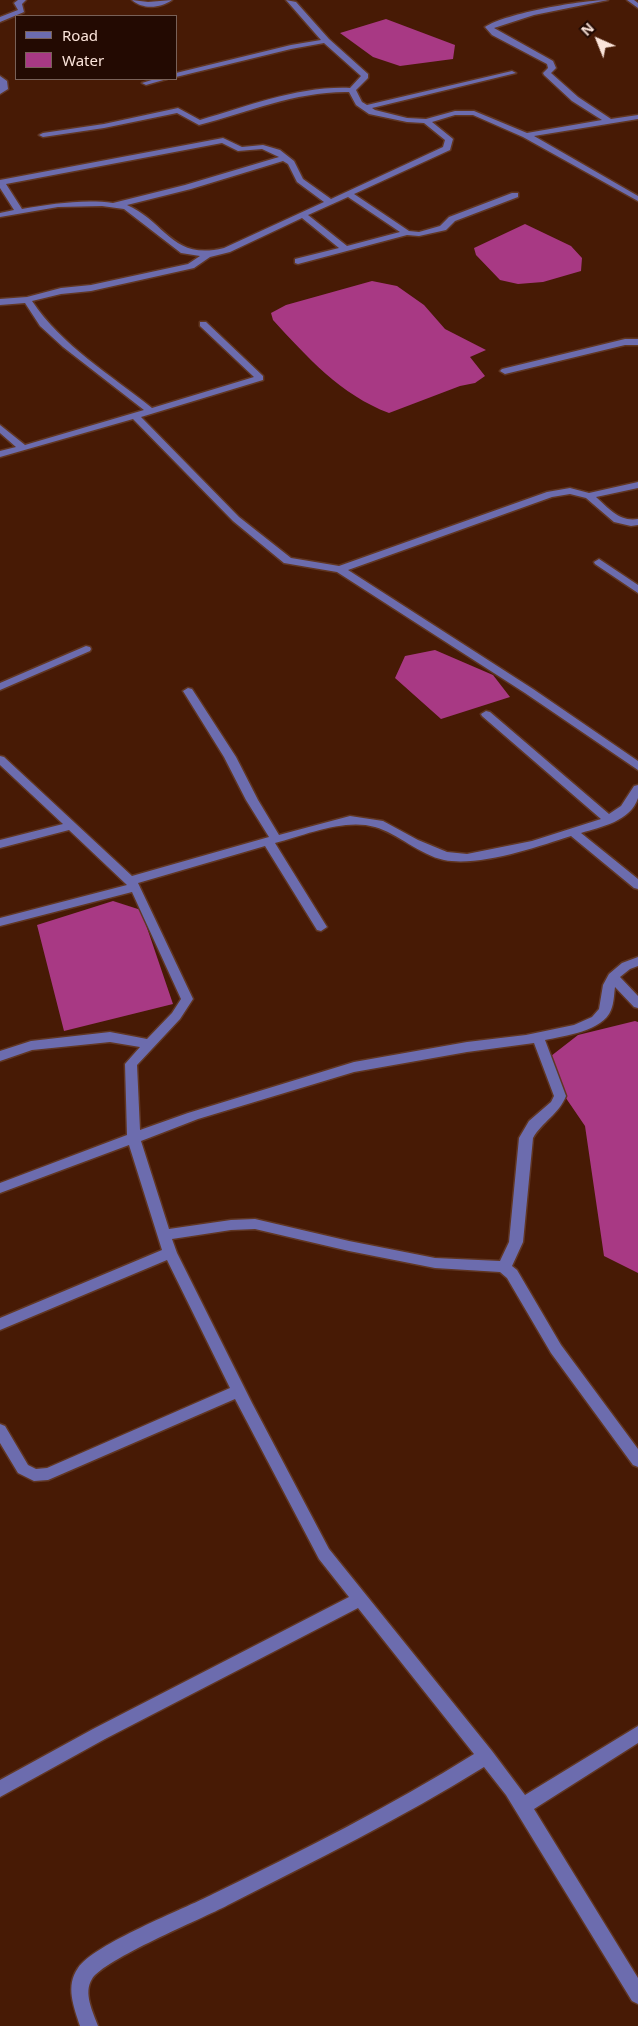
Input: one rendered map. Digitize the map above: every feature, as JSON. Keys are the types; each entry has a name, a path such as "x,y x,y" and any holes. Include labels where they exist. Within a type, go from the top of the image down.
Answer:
{"street":[{"path":"0,20 22,10 18,3 23,0"},
{"path":"134,0 147,6 169,0"},
{"path":"289,0 326,41 364,76 352,90"},
{"path":"605,0 534,13 489,26 495,33 550,63 552,68 547,73 575,99 610,122"},
{"path":"630,0 638,6"},
{"path":"178,75 291,47 326,41"},
{"path":"364,108 512,72"},
{"path":"0,78 3,81 4,88 0,92"},
{"path":"43,135 104,126 178,110 199,123 306,93 336,88 352,90"},
{"path":"352,90 364,108 372,112 407,120 426,121 455,113 474,113 526,135 638,199"},
{"path":"526,135 638,117"},
{"path":"0,302 27,300 61,291 91,288 191,266 207,255 227,250 447,148 449,139 426,121"},
{"path":"19,212 0,183 219,140 223,140 241,149 269,148 291,164 300,180 330,202"},
{"path":"115,206 188,187 285,158"},
{"path":"349,194 407,233"},
{"path":"298,262 407,233 419,234 443,228 452,219 515,195"},
{"path":"0,215 58,205 102,204 126,207 184,250 207,255"},
{"path":"303,215 346,249"},
{"path":"27,300 43,324 66,345 150,411"},
{"path":"0,454 260,378 203,324"},
{"path":"505,371 625,342 638,342"},
{"path":"135,416 236,519 288,561 340,569 528,691 638,766"},
{"path":"0,428 22,448"},
{"path":"589,496 638,485"},
{"path":"340,569 550,494 570,491 589,496 617,520 624,523 638,522"},
{"path":"599,562 638,590"},
{"path":"0,687 86,649"},
{"path":"188,692 230,757 272,840 321,928"},
{"path":"486,714 609,820"},
{"path":"0,759 133,884 187,999 176,1016 131,1064 134,1139 170,1253 238,1391 324,1554 512,1789 638,1995"},
{"path":"0,922 133,884 272,840 350,820 379,824 414,843 445,856 467,858 534,844 609,820 625,809 638,789"},
{"path":"0,844 71,826"},
{"path":"573,832 638,885"},
{"path":"0,1188 193,1116 354,1067 467,1047 538,1038 577,1029 596,1020 605,1010 609,985 613,977 626,966 638,961"},
{"path":"613,977 638,1004"},
{"path":"0,1056 31,1046 110,1037 150,1044"},
{"path":"504,1268 516,1242 526,1138 534,1124 556,1105 560,1096 538,1038"},
{"path":"165,1235 231,1225 255,1224 349,1246 435,1263 493,1265 504,1268 512,1274 556,1349 638,1461"},
{"path":"0,1324 170,1253"},
{"path":"0,1430 23,1469 34,1475 48,1474 238,1391"},
{"path":"0,1790 99,1734 360,1599"},
{"path":"523,1806 638,1734"},
{"path":"88,2026 79,1996 84,1974 104,1956 220,1900 427,1793 486,1756"}],"water":[{"path":"386,19 455,45 453,59 400,66 373,57 340,33"},
{"path":"525,224 571,246 582,258 581,271 543,282 518,284 500,280 476,255 474,248"},
{"path":"372,281 397,286 424,305 445,329 486,350 470,357 485,376 475,383 460,386 389,413 355,396 326,374 273,320 271,313 286,305"},
{"path":"435,650 493,675 510,697 441,719 395,678 405,656"},
{"path":"113,901 141,910 173,1004 64,1031 37,925"},
{"path":"635,1021 638,1022 638,1273 604,1256 585,1126 542,1063 578,1035"}]}
